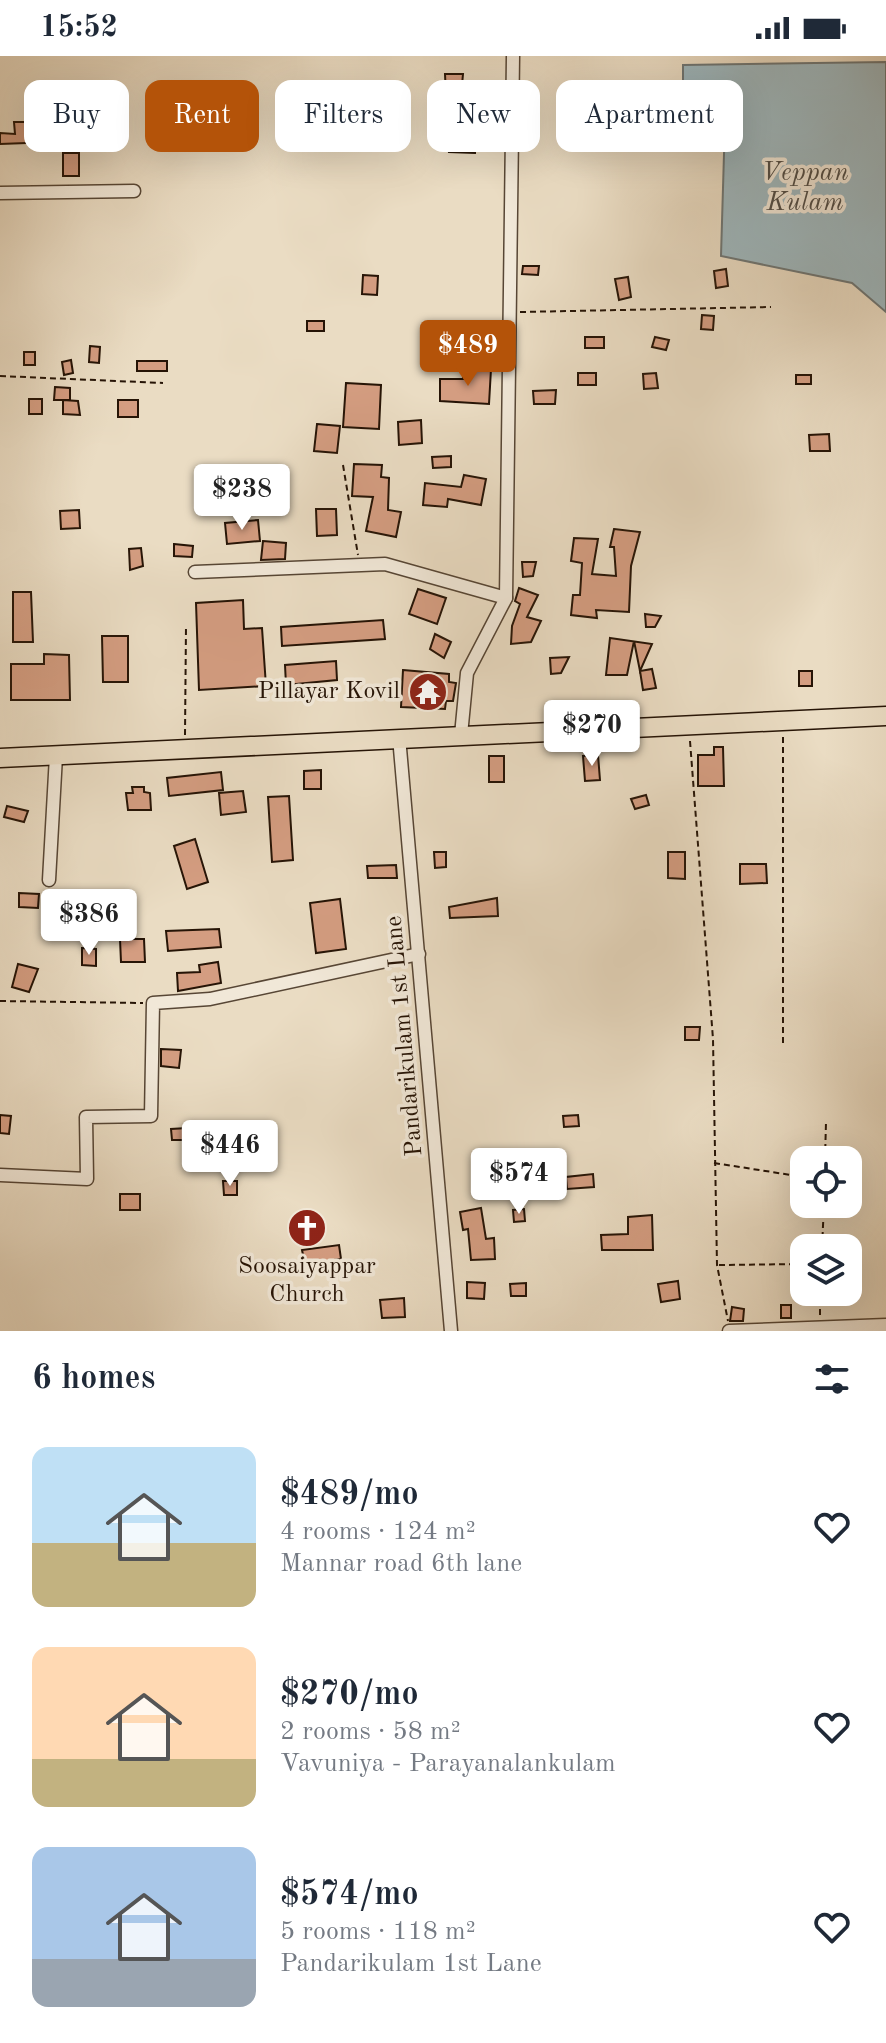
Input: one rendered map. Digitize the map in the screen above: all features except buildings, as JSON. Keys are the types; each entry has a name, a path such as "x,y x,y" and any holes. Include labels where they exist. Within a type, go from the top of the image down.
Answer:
{"highway":[{"path":"0,758 886,716"}],"street":[{"path":"461,735 467,673 506,598 513,56"},
{"path":"0,193 134,191"},
{"path":"195,572 385,564 506,598"},
{"name":"Pandarikulam 1st Lane","path":"399,737 451,1331"},
{"path":"49,880 56,756"},
{"path":"0,1175 87,1179 86,1117 151,1116 153,1003 210,999 419,954"},
{"path":"729,1331 886,1325"}],"path":[{"path":"512,312 771,307"},
{"path":"0,376 163,383"},
{"path":"343,465 360,565"},
{"path":"185,735 186,626"},
{"path":"783,722 783,1043"},
{"path":"689,724 713,1039 717,1265 729,1331"},
{"path":"0,1001 153,1003"},
{"path":"825,1146 826,1122"},
{"path":"713,1163 790,1175"},
{"path":"717,1265 790,1264"},
{"path":"819,1327 820,1306"}],"water":[{"name":"Veppan Kulam","path":"886,62 886,312 852,283 721,256 724,152 743,152 743,80 683,80 683,65"}],"place":[{"name":"Pillayar Kovil","path":"428,692"},
{"name":"Soosaiyappar Church","path":"307,1228"}]}
